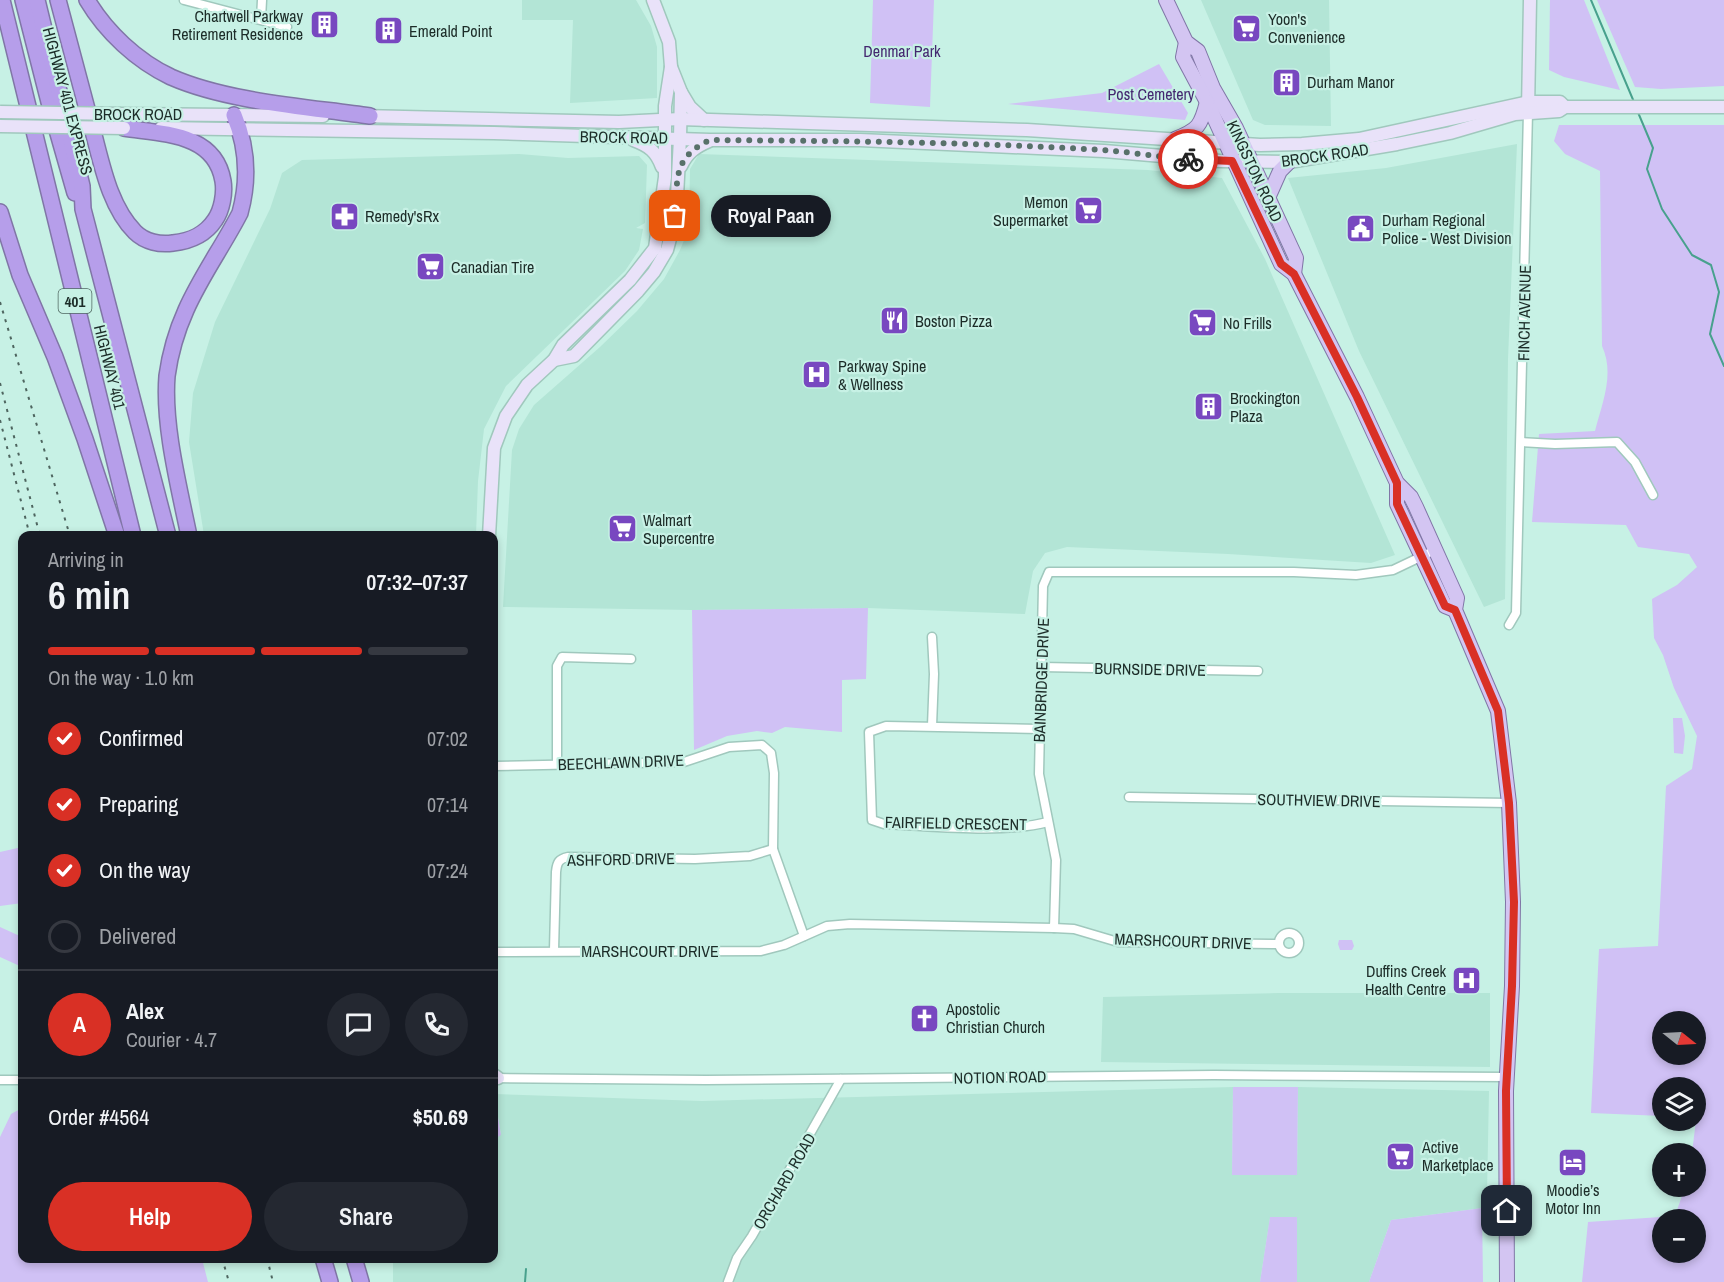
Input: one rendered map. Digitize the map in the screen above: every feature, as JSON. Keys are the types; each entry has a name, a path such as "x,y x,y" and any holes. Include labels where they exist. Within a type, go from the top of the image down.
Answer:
{"highway":[{"name":"401","path":"2,0 17,67"},
{"name":"HIGHWAY 401 EXPRESS","path":"23,0 73,190 83,209"},
{"name":"401","path":"37,0 82,186 83,209"},
{"path":"58,0 107,181 122,216 136,234 149,241 164,244 185,242 205,233 217,218 223,200 222,178 215,157 198,144 180,137 122,121"},
{"path":"87,0 95,14 128,49 171,76 227,95 370,116"},
{"name":"401","path":"0,16 17,67"},
{"name":"HIGHWAY 401","path":"17,67 133,531"},
{"path":"188,531 173,452 167,404 168,376 177,333 186,310 240,213 244,198 244,141 237,122"},
{"name":"HIGHWAY 401","path":"83,209 167,531"},
{"path":"0,212 20,275 85,439 115,531"},
{"path":"324,1263 330,1282"},
{"path":"355,1263 360,1282"}],"main road":[{"path":"607,312 654,272 667,250 675,216 680,138 666,90 670,72 669,42 653,0"},
{"name":"KINGSTON ROAD","path":"1166,0 1186,42 1198,51 1268,198 1296,258 1294,274"},
{"name":"FINCH AVENUE","path":"1528,107 1530,0"},
{"name":"KINGSTON ROAD","path":"1186,42 1183,57 1207,102 1281,264 1294,274 1357,397 1397,483 1411,497 1428,553 1457,598 1455,610 1498,711 1509,803 1514,902 1512,986 1506,1077 1507,1282"},
{"path":"670,72 690,106 704,120"},
{"path":"489,531 494,448 506,416 527,385 554,360 574,356 655,248 665,177 664,137 673,119 681,92"},
{"path":"1175,139 1191,133 1200,126 1207,102"},
{"name":"BROCK ROAD","path":"237,122 370,116 619,122 673,119 1027,130 1243,145 1302,144 1359,139 1560,102 1566,107 1724,107"},
{"name":"BROCK ROAD","path":"0,126 122,121 237,122 628,138 860,140 1104,151 1251,162 1289,162 1397,144 1528,107"},
{"name":"BROCK ROAD","path":"0,112 122,121"},
{"path":"860,140 861,124"},
{"path":"628,138 649,146 658,155 665,177"},
{"path":"679,170 686,156 695,147 710,140"},
{"path":"1268,198 1280,171 1289,162"}],"street":[{"path":"184,0 287,27"},
{"path":"261,19 262,0"},
{"name":"FINCH AVENUE","path":"1509,625 1516,613 1528,107"},
{"path":"1521,442 1555,444 1617,442 1635,462 1653,495"},
{"name":"BAINBRIDGE DRIVE","path":"1054,928 1056,860 1039,774 1043,586 1049,572 1294,572 1356,575 1393,570 1428,553"},
{"path":"932,637 934,674 932,726"},
{"path":"557,764 557,666 562,657 631,659"},
{"name":"BURNSIDE DRIVE","path":"1041,667 1258,671"},
{"name":"FAIRFIELD CRESCENT","path":"1039,729 886,726 869,732 872,820 884,824 990,827 1019,827 1048,822"},
{"name":"BEECHLAWN DRIVE","path":"498,765 684,762 729,747 762,745 771,753 774,773 773,849 804,936"},
{"name":"SOUTHVIEW DRIVE","path":"1129,797 1509,803"},
{"name":"ASHFORD DRIVE","path":"554,950 556,872 560,859 568,857 695,859 750,856 773,849"},
{"path":"804,936 827,926 850,924 1054,928"},
{"name":"MARSHCOURT DRIVE","path":"1054,928 1074,929 1118,942 1278,944"},
{"name":"MARSHCOURT DRIVE","path":"498,952 761,951 784,945 804,936"},
{"name":"NOTION ROAD","path":"498,1077 841,1079 1214,1075 1506,1077"},
{"name":"ORCHARD ROAD","path":"728,1282 737,1258 758,1226 841,1079"},
{"path":"0,1080 18,1080"}],"shaded area":[{"path":"522,0 636,0 651,26 657,47 657,98 570,103 573,20 522,20"},
{"path":"1201,0 1329,0 1331,126 1265,125 1253,120"},
{"path":"1517,144 1508,359 1505,599 1484,607 1359,351 1288,178 1386,168"},
{"path":"519,154 568,158 639,156 647,165 645,223 636,228 643,229 639,250 625,271 506,386 484,429 478,481 476,531 203,531 189,442 193,393 215,322 270,209 282,173 302,160"},
{"path":"699,154 1148,170 1222,178 1265,259 1395,555 1371,563 1067,547 1045,553 1033,571 1025,614 868,608 692,610 503,607 512,450 519,429 534,405 600,347 637,311 664,279 689,228 690,169"},
{"path":"1278,993 1490,993 1490,1067 1101,1062 1103,997"},
{"path":"1233,1087 1232,1174 1297,1175 1298,1087 1489,1091 1487,1193 1482,1208 1391,1220 1369,1282 1297,1282 1297,1217 1270,1218 1260,1282 393,1282 393,1263 498,1263 498,1136 501,1134 498,1094 702,1101"}],"green space":[{"name":"Denmar Park","path":"873,0 934,0 930,107 870,103"},
{"path":"1550,0 1584,0 1620,90 1564,77 1549,70"},
{"path":"1597,0 1724,0 1724,86 1661,89 1635,87"},
{"name":"Post Cemetery","path":"1159,64 1188,113 1185,120 1008,104 1102,93"},
{"path":"1559,125 1724,125 1724,1282 1582,1282 1588,1222 1652,1218 1652,1263 1706,1263 1706,1209 1677,1209 1682,1197 1706,1197 1706,1143 1693,1143 1695,1131 1706,1131 1706,1077 1652,1077 1652,1116 1591,1113 1599,949 1658,946 1666,786 1692,769 1697,736 1654,638 1652,599 1677,585 1697,567 1689,554 1638,547 1626,525 1532,522 1539,434 1595,431 1607,378 1606,357 1602,346 1600,171 1565,154 1554,141"},
{"path":"868,608 866,679 842,680 842,732 785,727 772,733 757,731 727,736 694,750 692,610"},
{"path":"1673,718 1682,718 1685,736 1683,754 1674,753"},
{"path":"18,848 18,904 0,906 0,852"},
{"path":"0,927 18,935 18,965 0,957"},
{"path":"1339,940 1352,940 1354,946 1352,950 1340,950"},
{"path":"1233,1087 1298,1087 1297,1175 1232,1175"},
{"path":"18,1110 18,1263 203,1263 208,1282 0,1282 0,1137 11,1114"},
{"path":"498,1117 501,1135 498,1137"},
{"path":"1482,1208 1483,1282 1369,1282 1391,1220"},
{"path":"1270,1217 1297,1217 1297,1282 1260,1282"}],"waterway":[{"path":"1591,0 1634,102"},
{"path":"1637,110 1653,148 1647,169 1662,209 1692,255 1711,265 1719,292 1710,334 1724,366"},
{"path":"525,1282 526,1269"}],"railway":[{"path":"0,302 69,531"},
{"path":"0,383 39,531"},
{"path":"0,420 29,531"},
{"path":"223,1263 229,1282"},
{"path":"268,1263 273,1282"}],"way so far":[{"path":"675,216 679,170 686,156 695,147 710,140 860,140 1104,151 1188,159"}],"place":[{"name":"Chartwell Parkway Retirement Residence","path":"324,25"},
{"name":"Yoon's Convenience","path":"1247,28"},
{"name":"Emerald Point","path":"388,31"},
{"name":"Durham Manor","path":"1286,82"},
{"name":"Memon Supermarket","path":"1089,211"},
{"name":"Remedy'sRx","path":"344,216"},
{"name":"Royal Paan","path":"675,216"},
{"name":"Durham Regional Police - West Division","path":"1361,229"},
{"name":"Canadian Tire","path":"430,267"},
{"name":"Boston Pizza","path":"894,321"},
{"name":"No Frills","path":"1202,323"},
{"name":"Parkway Spine & Wellness","path":"817,375"},
{"name":"Brockington Plaza","path":"1209,407"},
{"name":"Walmart Supercentre","path":"622,529"},
{"name":"Duffins Creek Health Centre","path":"1467,980"},
{"name":"Apostolic Christian Church","path":"925,1018"},
{"name":"Active Marketplace","path":"1401,1156"},
{"name":"Moodie’s Motor Inn","path":"1573,1162"}],"route":[{"path":"1188,159 1232,161 1281,264 1294,274 1357,397 1397,483 1397,504 1445,606 1455,610 1498,711 1509,803 1514,902 1506,1091 1507,1211"}]}
